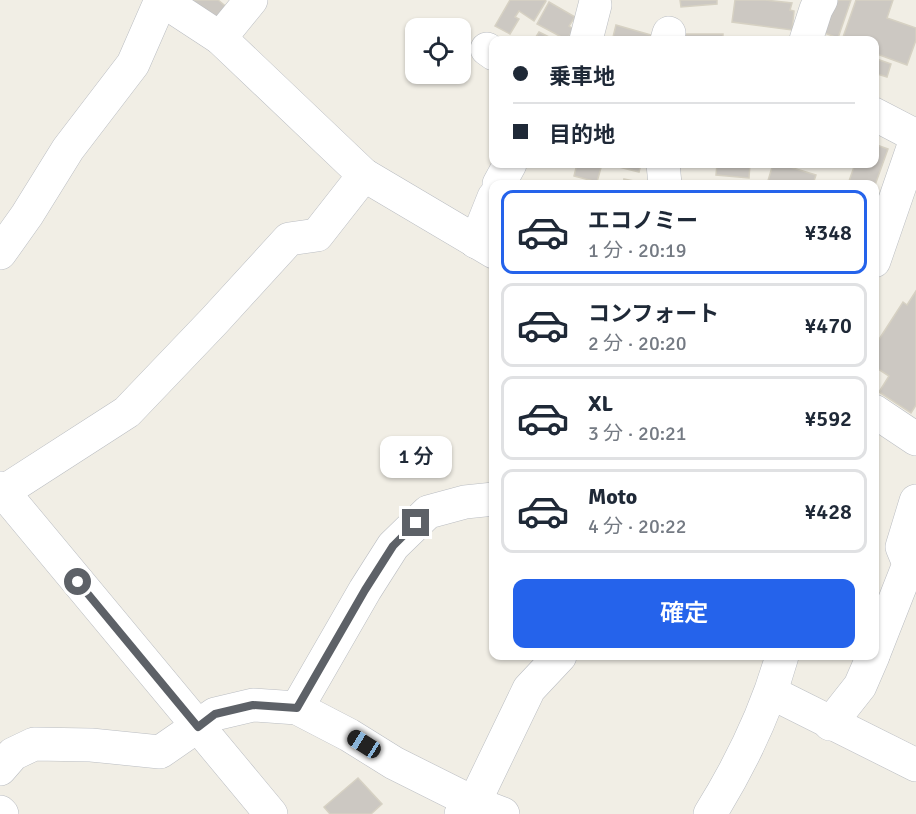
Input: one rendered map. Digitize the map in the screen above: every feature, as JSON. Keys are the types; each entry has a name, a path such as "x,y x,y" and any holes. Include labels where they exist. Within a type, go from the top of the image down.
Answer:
{"street":[{"path":"0,253 27,215 68,149 133,64 161,0 220,38 364,176 485,247 489,225"},
{"path":"220,38 251,0"},
{"path":"807,36 821,0"},
{"path":"587,36 595,4"},
{"path":"879,117 916,138 879,246"},
{"path":"271,814 2,490 127,411 289,239 317,235 364,176"},
{"path":"879,414 916,438"},
{"path":"297,708 393,546 428,512 465,502 489,500"},
{"path":"879,642 912,565 902,548 916,501"},
{"path":"0,769 13,754 34,744 91,745 160,752 215,714 253,705 297,708 349,735 479,810 529,689 556,660"},
{"path":"710,814 743,758 772,693 781,660"},
{"path":"830,724 860,686 871,660"},
{"path":"772,693 916,765"}],"building":[{"path":"180,0 218,0 229,9 217,19"},
{"path":"510,0 546,1 534,21 519,11 515,17 519,19 510,34 495,26"},
{"path":"680,0 717,0 717,4 681,7"},
{"path":"735,0 792,3 790,10 794,11 792,30 732,22"},
{"path":"833,0 851,0 839,36 822,32"},
{"path":"856,0 893,0 887,18 916,28 916,40 907,65 879,55 879,36 843,36"},
{"path":"549,2 575,17 569,26 573,29 569,36 560,36 537,24"},
{"path":"616,25 651,35 651,36 613,36"},
{"path":"679,34 723,34 723,36 679,36"},
{"path":"879,60 891,64 887,77 879,75"},
{"path":"879,146 888,149 877,180 849,180 854,168 879,168"},
{"path":"576,168 601,168 598,180 574,176"},
{"path":"623,168 640,168 639,172"},
{"path":"717,168 750,168 749,178 716,175"},
{"path":"772,168 793,168 816,175 814,180 768,180"},
{"path":"916,291 916,405 911,413 879,392 889,376 879,370 879,339 903,302 907,305"},
{"path":"358,778 382,804 371,814 330,814 324,807"}],"route":[{"path":"78,582 198,727 215,714 253,705 297,708 393,546 416,523"}]}
